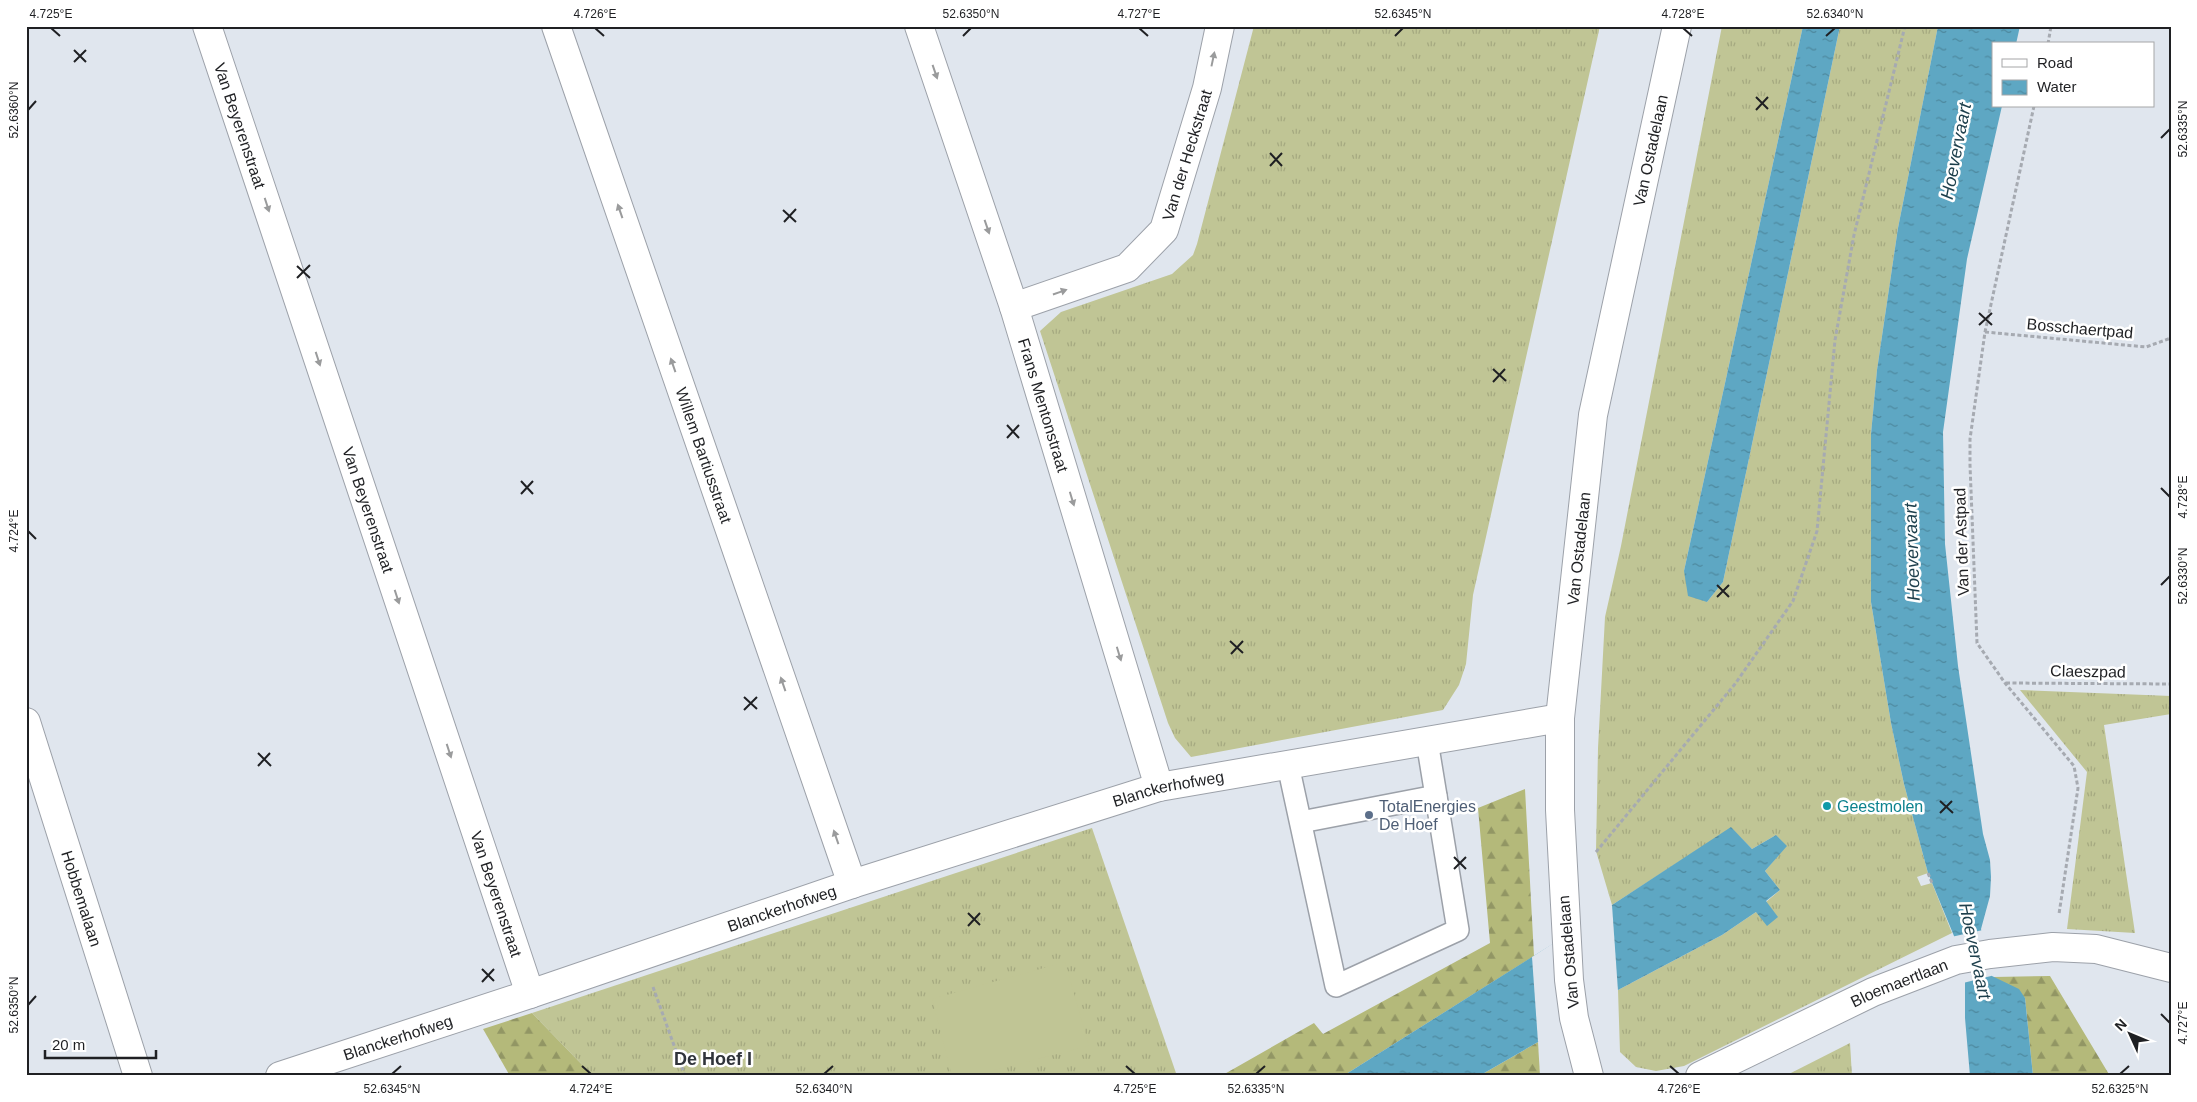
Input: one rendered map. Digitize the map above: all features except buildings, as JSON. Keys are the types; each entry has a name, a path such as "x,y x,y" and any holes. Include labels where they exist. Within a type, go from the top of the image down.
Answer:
{"street":[{"name":"Van Beyerenstraat","path":"207,26 530,994"},
{"name":"Willem Bartiusstraat","path":"556,26 852,884"},
{"name":"Frans Mentonstraat","path":"919,26 1014,307 1159,787"},
{"name":"Van der Heckstraat","path":"1014,307 1127,268 1164,230 1207,88 1220,26"},
{"name":"Van Ostadelaan","path":"1589,1076 1574,1018 1566,934 1560,810 1560,718 1593,415 1677,26"},
{"name":"Blanckerhofweg","path":"280,1076 530,994 852,884 1159,787 1560,718"},
{"name":"Hobbemalaan","path":"26,722 138,1076"},
{"name":"Bloemaertlaan","path":"1700,1076 1873,992 1956,960 2053,947 2096,949 2171,968"}],"lane":[{"path":"1288,765 1336,986 1458,930 1427,741"},
{"path":"1301,822 1436,796"}],"path":[{"path":"1563,888 1735,684 1793,601 1817,531 1835,340 1854,235 1905,26"},
{"path":"2048,42 2051,26"},
{"name":"Van der Astpad","path":"2034,108 1985,332 1970,439 1977,644 2005,683 2074,766 2078,788 2053,947"},
{"name":"Bosschaertpad","path":"1985,332 2146,347 2171,338"},
{"name":"Claeszpad","path":"2005,683 2171,684"},
{"path":"1928,873 1932,883"},
{"path":"642,956 686,1076"}],"green space":[{"path":"1254,26 1600,26 1473,595 1466,664 1459,685 1443,710 1191,757 1175,738 1168,723 1040,331 1061,312 1172,274 1193,255"},
{"path":"1722,26 1803,26 1684,571 1707,602 1723,582 1840,26 1938,26 1898,228 1877,370 1871,434 1871,602 1891,723 1904,784 1928,873 1917,877 1921,886 1932,883 1952,933 1684,1066 1656,1071 1636,1067 1620,1052 1618,990 1722,935 1756,912 1777,917 1766,902 1780,890 1765,871 1786,846 1776,835 1752,849 1731,828 1612,905 1596,851 1598,748 1605,617 1621,546"},
{"path":"2020,690 2171,696 2171,714 2104,725 2135,933 2067,929 2087,772"},
{"path":"1525,789 1534,956 1343,1076 1221,1076 1314,1023 1323,1034 1490,943 1478,808"},
{"path":"1092,828 1177,1076 593,1076 532,1013"},
{"path":"1065,962 1089,1046 971,1076 952,1076 932,999"},
{"path":"2050,976 2110,1076 2033,1076 2025,998 1993,977"},
{"path":"532,1013 593,1076 510,1076 483,1029"},
{"path":"1538,1042 1540,1076 1479,1076"},
{"path":"1850,1043 1852,1076 1785,1076"}],"water":[{"path":"1803,26 1840,26 1723,582 1707,602 1688,596 1684,571"},
{"name":"Hoevervaart","path":"1938,26 2020,26 2016,42 1992,42 1992,108 2002,108 1967,259 1943,432 1945,544 1958,666 1983,834 1990,860 1990,896 1981,929 1992,976 2019,989 2025,998 2033,1076 1970,1076 1965,1018 1965,982 1954,936 1928,873 1904,784 1891,723 1871,602 1871,434 1877,370 1898,228"},
{"path":"1731,827 1752,849 1776,835 1787,846 1765,871 1780,890 1766,901 1778,917 1767,926 1756,912 1722,935 1615,990 1542,1037 1538,1042 1479,1076 1343,1076 1610,908"}],"pier":[{"path":"1612,905 1618,991 1538,1042 1532,957"},
{"path":"1983,930 1995,975 1963,983 1951,937"}],"place":[{"name":"Geestmolen","path":"1827,806"},
{"name":"TotalEnergies De Hoef","path":"1369,815"}],"district":[{"name":"De Hoef I","path":"713,1059"}]}
